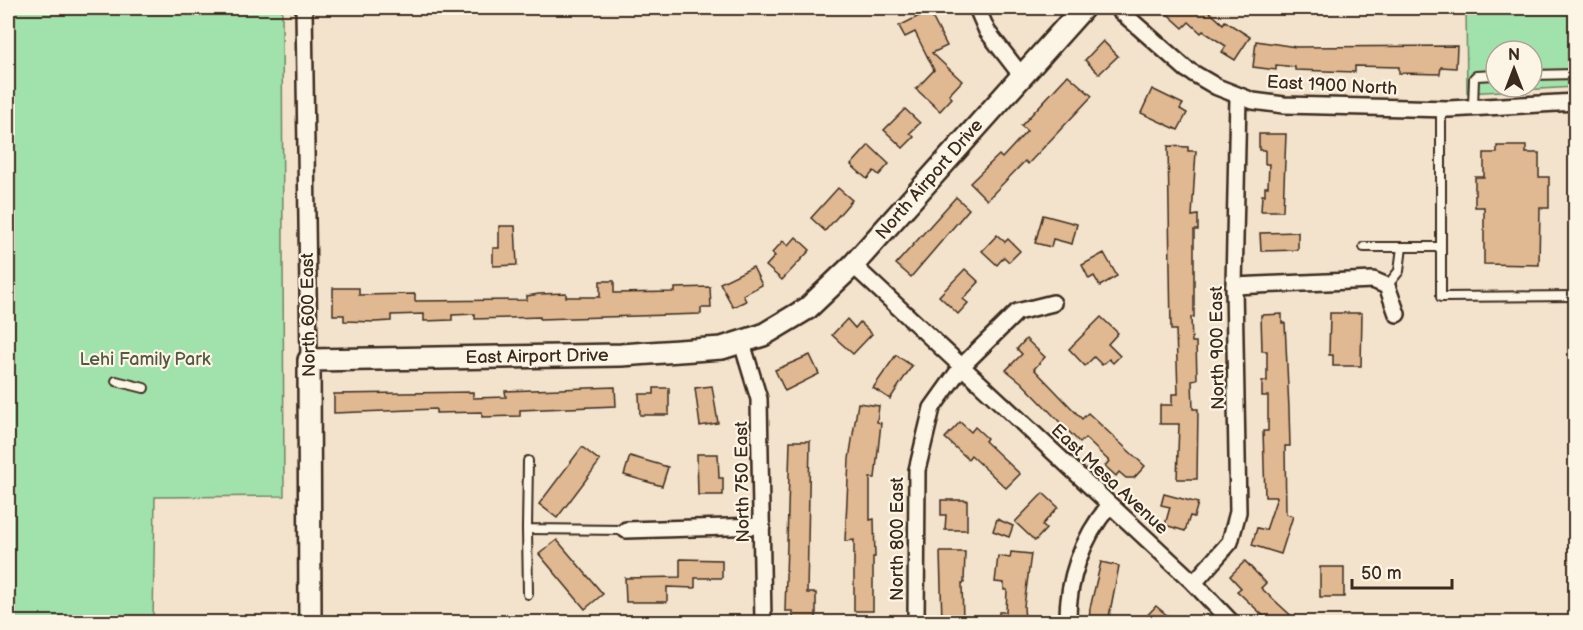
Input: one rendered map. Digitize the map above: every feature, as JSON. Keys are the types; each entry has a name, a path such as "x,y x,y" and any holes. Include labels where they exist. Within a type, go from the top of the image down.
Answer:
{"street":[{"name":"North 600 East","path":"304,8 310,622"},
{"path":"977,8 987,32 1021,75"},
{"name":"North Airport Drive","path":"763,335 808,308 853,265 1083,8"},
{"name":"East 1900 North","path":"1117,8 1186,69 1238,97 1284,105 1441,109 1575,102"},
{"name":"North 900 East","path":"1194,583 1230,542 1238,512 1234,286 1238,97"},
{"name":"East Mesa Avenue","path":"853,265 1194,583 1231,622"},
{"path":"1234,286 1374,280 1387,286 1396,314"},
{"name":"North 800 East","path":"916,622 916,470 932,408 962,366 1017,312 1053,303"},
{"name":"East Airport Drive","path":"309,360 621,355 722,348 763,335"},
{"name":"North 750 East","path":"742,343 759,399 763,622"},
{"path":"1068,622 1072,581 1077,561 1098,520 1109,506"},
{"path":"626,530 762,526"}],"lane":[{"path":"1544,75 1575,74"},
{"path":"1473,107 1474,78 1484,76"},
{"path":"1441,109 1441,297 1575,296"},
{"path":"1364,247 1441,247"},
{"path":"1387,286 1399,271 1402,247"},
{"path":"116,381 144,388"},
{"path":"528,461 528,594"},
{"path":"527,530 626,530"}],"green space":[{"name":"Lehi Family Park","path":"8,8 282,8 284,496 155,497 153,622 8,622"},
{"path":"1466,8 1575,8 1575,87 1544,89 1544,39 1484,39 1484,92 1467,93"}],"building":[{"path":"1161,8 1205,8 1223,24 1225,21 1250,37 1235,60 1222,52 1226,46 1203,31 1201,33 1189,22 1183,28"},
{"path":"929,11 947,46 932,53 962,81 949,95 952,98 940,111 916,89 934,70 915,32 905,37 899,26"},
{"path":"1103,41 1118,56 1099,74 1085,60"},
{"path":"1256,41 1296,47 1457,46 1456,68 1441,67 1440,74 1399,73 1399,67 1355,66 1355,72 1295,70 1295,67 1276,65 1276,70 1253,67"},
{"path":"1068,75 1092,96 1028,164 1025,161 987,200 970,183 999,155 1002,158 1027,131 1021,126"},
{"path":"1152,89 1183,104 1180,109 1187,113 1178,130 1141,113"},
{"path":"905,109 920,123 910,133 914,137 903,148 884,130"},
{"path":"1259,134 1286,134 1283,211 1261,211 1262,195 1265,195 1265,187 1268,187 1269,164 1265,164 1265,150 1259,150"},
{"path":"869,145 889,164 879,175 874,171 867,179 851,165"},
{"path":"1168,146 1188,147 1188,151 1196,151 1192,216 1198,215 1198,230 1194,230 1194,317 1191,317 1192,342 1196,342 1197,379 1192,380 1193,409 1198,409 1197,479 1177,479 1179,424 1160,424 1160,405 1172,405 1172,394 1178,394 1176,330 1171,330"},
{"path":"1497,146 1526,146 1526,153 1539,153 1539,177 1549,177 1549,208 1540,208 1539,265 1484,264 1484,207 1475,207 1475,177 1484,177 1484,153 1497,153"},
{"path":"838,188 852,200 825,231 811,218"},
{"path":"956,197 969,209 911,277 896,264"},
{"path":"1043,215 1077,224 1072,244 1053,239 1051,247 1035,243"},
{"path":"499,226 515,226 517,265 493,266 493,248 499,248"},
{"path":"1298,232 1298,250 1261,251 1260,233"},
{"path":"997,235 1005,242 1008,239 1020,251 1009,262 1004,257 997,265 982,251"},
{"path":"796,237 810,250 782,280 766,266 775,256 772,253 783,241 788,246"},
{"path":"1104,253 1117,276 1100,286 1094,276 1089,279 1082,265"},
{"path":"753,267 762,285 743,295 746,301 733,307 720,283"},
{"path":"965,269 979,282 963,299 968,303 958,314 939,296"},
{"path":"600,281 614,281 614,293 675,292 675,288 710,287 711,308 701,308 701,314 540,319 540,317 475,319 475,314 452,315 452,320 424,321 424,314 391,315 391,321 375,322 344,321 344,315 333,315 333,288 359,288 359,295 415,294 415,301 527,300 527,296 539,294 566,293 566,297 600,297"},
{"path":"1330,313 1362,313 1361,366 1333,366 1333,355 1329,355"},
{"path":"1282,314 1282,323 1285,323 1290,446 1285,446 1286,514 1293,516 1281,554 1252,545 1257,528 1266,530 1277,497 1265,497 1263,431 1268,431 1268,396 1262,396 1262,381 1267,381 1267,351 1262,351 1261,315"},
{"path":"1101,317 1118,333 1108,344 1120,356 1113,363 1109,359 1102,365 1094,357 1085,366 1069,349"},
{"path":"847,319 855,328 860,322 872,334 853,354 832,335"},
{"path":"1026,339 1045,357 1034,369 1082,419 1088,413 1145,466 1134,478 1126,478 1119,472 1116,476 1105,466 1109,461 1085,438 1080,443 1021,382 1006,370 1022,354 1017,349"},
{"path":"810,355 819,374 785,391 775,370"},
{"path":"896,355 912,366 890,399 873,388"},
{"path":"712,386 718,423 700,426 695,388"},
{"path":"615,387 616,406 520,410 520,416 482,417 482,412 436,413 436,409 334,413 334,394 473,392 473,398 506,397 505,391"},
{"path":"654,388 669,388 669,415 640,415 639,394 654,394"},
{"path":"858,403 879,406 877,422 881,423 875,478 870,478 870,520 874,519 875,557 873,557 873,611 854,611 854,540 845,541 849,459"},
{"path":"960,422 971,432 975,427 987,438 985,441 1020,474 1006,488 971,455 968,459 945,438"},
{"path":"790,441 810,441 807,593 816,593 816,622 793,622 793,611 785,611"},
{"path":"582,447 600,461 557,518 539,504"},
{"path":"697,454 718,454 719,478 723,478 723,495 698,495"},
{"path":"630,456 668,467 662,486 624,475"},
{"path":"1043,493 1058,507 1042,525 1046,529 1035,541 1015,522"},
{"path":"1164,494 1198,503 1194,517 1190,516 1185,531 1165,525 1170,507 1161,505"},
{"path":"941,500 967,500 967,530 945,530 946,515 941,515"},
{"path":"997,519 1013,526 1009,537 993,531"},
{"path":"557,540 603,594 585,609 539,554"},
{"path":"940,552 965,552 964,583 962,583 963,622 942,622"},
{"path":"1011,552 1031,554 1024,606 1025,622 999,622 999,612 1006,612 1007,590 1004,590 1004,583 995,582 998,556 1010,558"},
{"path":"680,559 722,560 722,578 695,578 695,588 667,587 667,602 626,602 625,578 680,577"},
{"path":"1245,561 1266,583 1261,588 1298,622 1270,622 1237,591 1241,588 1230,576"},
{"path":"1101,562 1119,566 1108,622 1089,622 1090,608"},
{"path":"1320,567 1344,567 1344,597 1320,597"},
{"path":"1156,606 1175,622 1141,622"}]}
